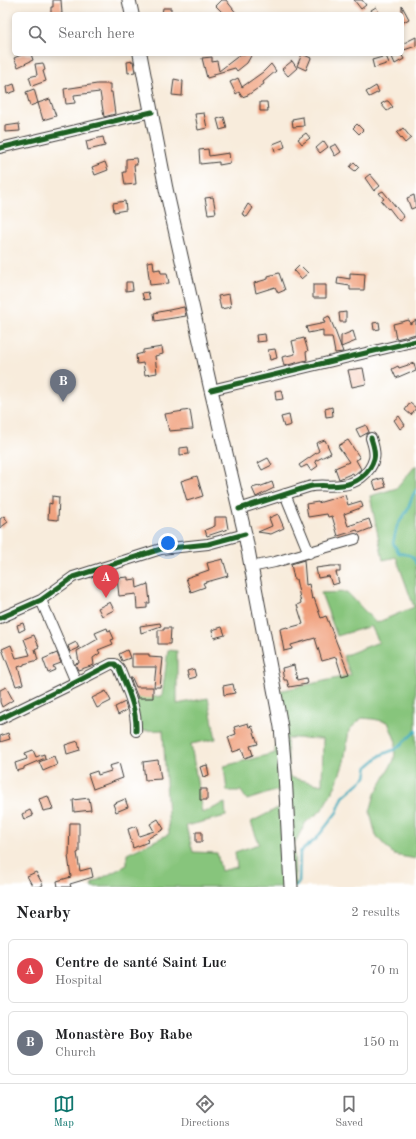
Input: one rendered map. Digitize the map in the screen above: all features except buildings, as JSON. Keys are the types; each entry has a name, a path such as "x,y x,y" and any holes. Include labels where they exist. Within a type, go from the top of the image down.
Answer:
{"main road":[{"path":"130,0 132,12"},
{"path":"140,56 166,189 245,534 281,727 291,887"}],"street":[{"path":"0,148 152,112"},
{"path":"211,390 416,341"},
{"path":"239,509 314,485 343,485 358,480 368,470 374,459 371,438"},
{"path":"285,494 309,552"},
{"path":"0,618 41,600 73,577 161,549 208,544 245,534"},
{"path":"251,567 355,539"},
{"path":"41,600 76,682"},
{"path":"0,719 111,664 115,664 119,668 134,706 136,731"}],"green space":[{"path":"416,465 416,859 394,855 376,836 370,812 375,794 394,760 396,742 388,722 362,718 349,730 344,762 336,785 321,811 306,822 294,844 295,887 92,887 92,883 127,865 127,854 169,834 163,730 139,731 133,698 162,696 168,650 177,651 177,704 208,698 216,739 191,744 202,813 225,803 226,816 186,826 193,852 217,853 221,871 237,867 235,852 259,844 251,822 280,807 278,790 247,800 241,791 227,791 224,766 275,753 279,691 351,675 343,656 379,642 371,626 337,636 321,593 347,592 376,623 414,607 396,557 383,560 370,496 397,488","holes":["287,739 323,739 322,785 289,777"]}],"waterway":[{"path":"416,490 407,511 397,526 393,543 399,553 412,556 416,564"},
{"path":"296,886 299,882 300,852 316,839 337,812 343,797 366,777 368,766 381,755 396,749 416,731"}],"cycle path":[{"path":"0,148 152,112"},
{"path":"211,390 416,341"},
{"path":"239,509 308,487 333,486 352,483 366,474 372,464 375,456 371,438"},
{"path":"0,618 41,600 73,577 161,549 208,544 245,534"},
{"path":"0,719 111,664 115,664 119,668 131,699 135,714 136,731"}],"place":[{"name":"Monastère Boy Rabe","path":"63,402"},
{"name":"Centre de santé Saint Luc","path":"106,598"}]}
